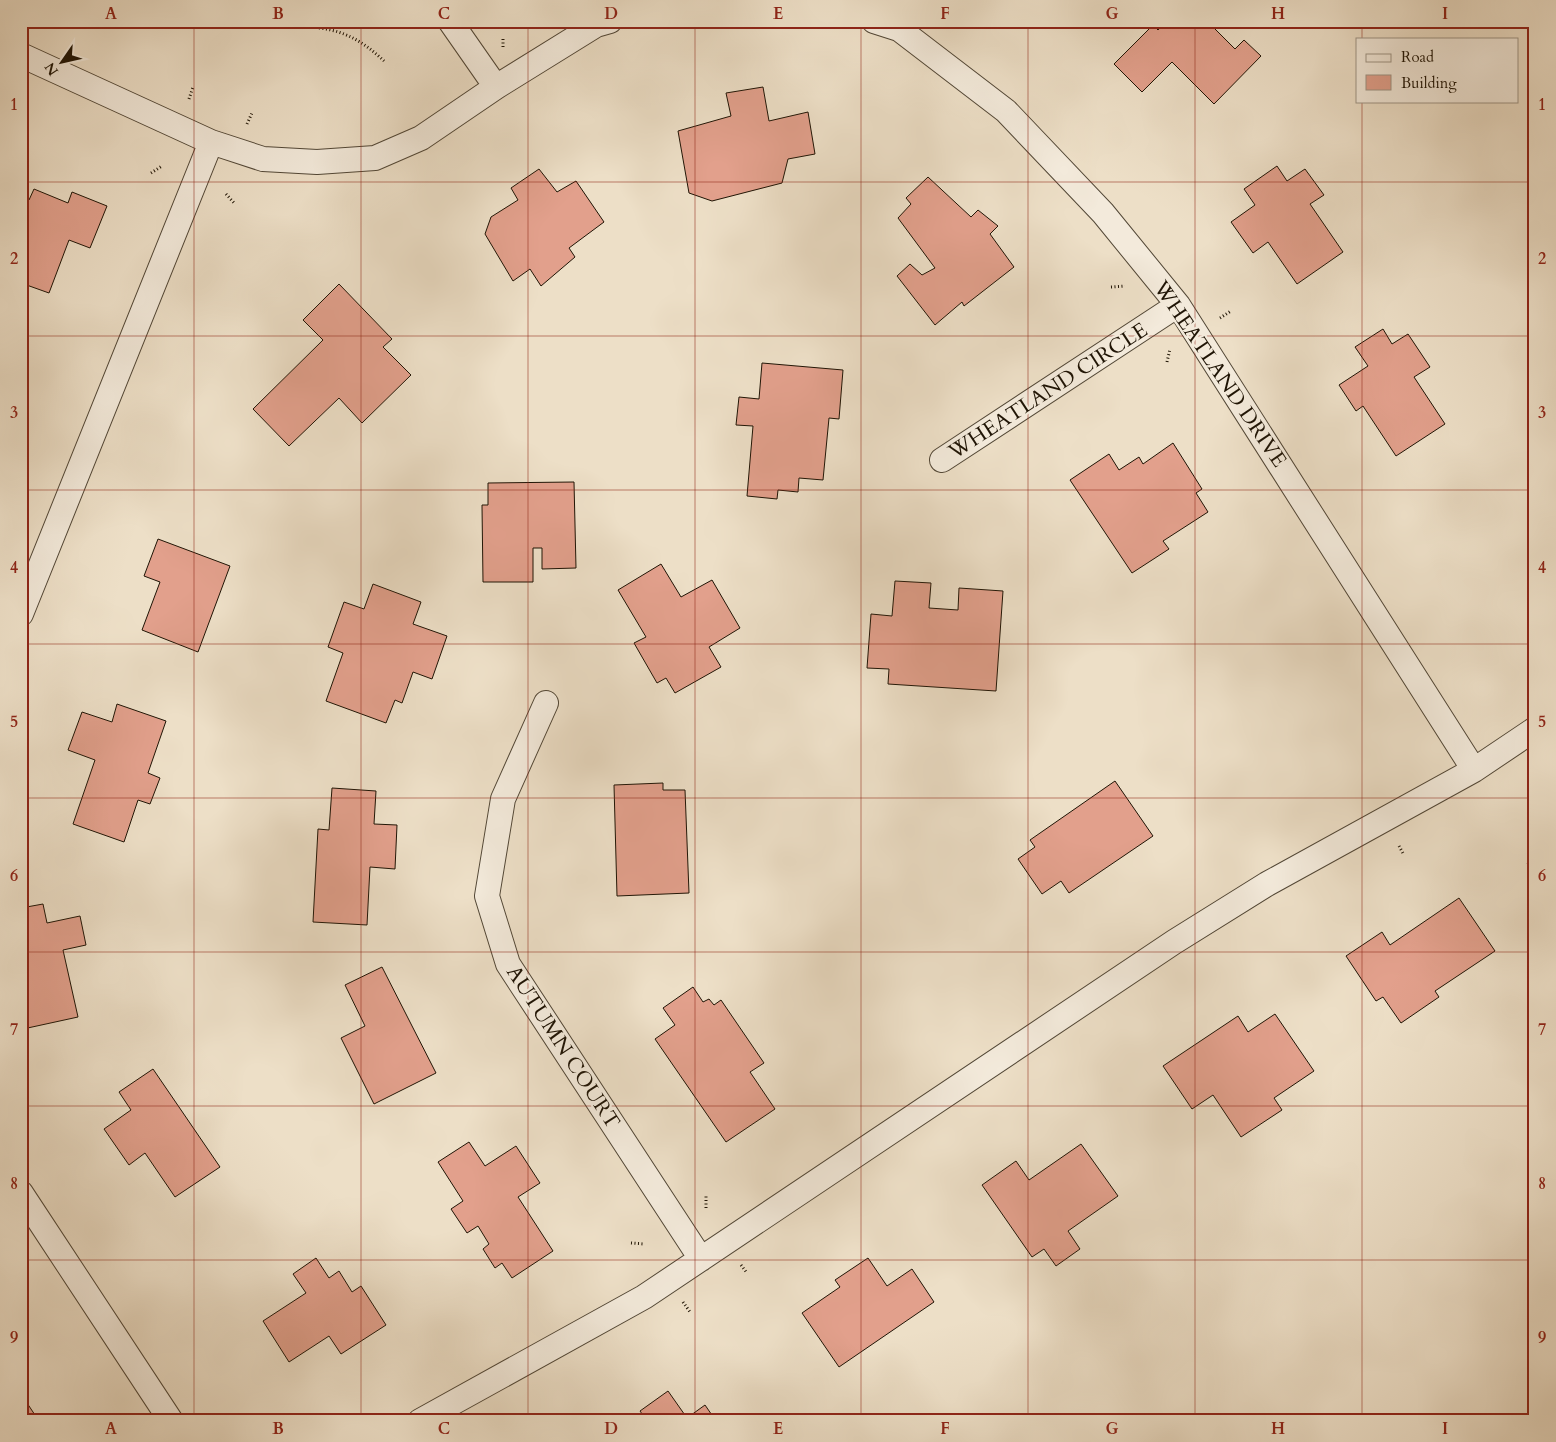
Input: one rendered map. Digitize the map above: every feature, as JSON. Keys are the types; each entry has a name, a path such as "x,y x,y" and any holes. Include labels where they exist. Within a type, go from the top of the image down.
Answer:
{"street":[{"path":"450,21 496,87"},
{"path":"21,55 211,142 263,160 317,162 375,158 421,138 496,87 596,25 610,21"},
{"name":"WHEATLAND DRIVE","path":"874,21 900,29 1006,111 1103,213 1178,304 1474,770"},
{"path":"21,614 211,142"},
{"name":"WHEATLAND CIRCLE","path":"942,460 1178,304"},
{"name":"AUTUMN COURT","path":"546,704 503,799 487,896 508,964 701,1259"},
{"path":"420,1421 644,1296 1174,942 1267,884 1474,770 1535,729"},
{"path":"21,1193 171,1421"}],"path":[{"path":"319,28 344,34 360,41 384,61"},
{"path":"503,37 503,50"},
{"path":"189,99 193,87"},
{"path":"247,124 252,113"},
{"path":"151,173 162,166"},
{"path":"226,194 236,204"},
{"path":"1111,286 1125,286"},
{"path":"1220,318 1231,311"},
{"path":"1167,362 1170,349"},
{"path":"1399,846 1404,855"},
{"path":"706,1195 706,1208"},
{"path":"631,1243 644,1244"}],"building":[{"path":"1166,21 1221,21 1214,28 1235,49 1244,40 1261,56 1214,104 1172,62 1142,92 1114,64 1153,25 1158,30"},
{"path":"763,87 769,121 808,112 815,154 788,159 782,183 712,201 689,193 678,131 731,116 726,93"},
{"path":"1277,166 1287,181 1305,169 1324,195 1310,204 1343,252 1297,284 1268,242 1253,253 1231,222 1255,205 1244,189"},
{"path":"539,169 557,192 576,181 604,222 569,248 575,257 541,286 530,269 513,281 485,234 491,217 518,200 511,188"},
{"path":"928,177 971,217 978,210 998,226 990,234 1014,267 964,306 962,302 935,325 897,276 910,264 922,275 935,268 898,218 911,204 906,198"},
{"path":"34,189 68,203 72,192 107,206 90,248 69,240 49,293 21,283 21,197 29,200"},
{"path":"339,284 392,339 383,347 411,375 362,423 339,398 289,446 253,409 323,340 303,320"},
{"path":"1383,329 1392,344 1408,334 1430,367 1414,377 1445,424 1396,456 1363,406 1356,411 1339,385 1368,366 1355,347"},
{"path":"762,363 843,370 839,419 829,418 823,480 799,478 798,492 778,490 777,499 747,496 753,426 736,425 739,397 759,399"},
{"path":"1173,443 1202,489 1196,493 1208,512 1163,541 1169,549 1132,573 1070,480 1109,454 1119,470 1139,457 1143,464"},
{"path":"574,482 576,568 542,569 542,548 533,548 533,582 483,582 482,505 488,505 488,483"},
{"path":"158,539 230,566 198,652 142,630 160,582 144,576"},
{"path":"661,564 681,597 712,580 740,628 709,647 721,667 675,693 666,678 657,683 634,643 646,637 618,590"},
{"path":"895,581 931,583 929,608 958,610 959,588 1003,591 996,691 888,684 889,669 867,668 871,614 892,616"},
{"path":"373,584 421,602 413,624 447,636 432,679 413,672 402,703 395,700 386,723 326,701 343,653 328,647 344,602 364,609"},
{"path":"117,704 166,721 148,773 160,778 150,804 138,800 124,842 73,824 95,760 68,750 82,712 112,722"},
{"path":"1115,781 1153,836 1069,893 1061,881 1042,894 1018,859 1035,847 1030,840"},
{"path":"663,783 663,790 685,790 689,893 617,896 614,785"},
{"path":"332,788 376,791 374,824 397,825 395,869 370,867 367,925 313,922 318,829 329,830"},
{"path":"1535,858 1535,874 1527,863"},
{"path":"1459,898 1495,951 1435,991 1439,997 1401,1023 1383,997 1376,1001 1346,956 1382,932 1390,945"},
{"path":"43,904 47,923 80,916 86,945 63,950 78,1017 23,1029 21,1022 21,908"},
{"path":"382,967 436,1073 374,1104 341,1038 365,1026 345,985"},
{"path":"693,987 703,1002 709,999 714,1005 721,1000 764,1063 750,1072 775,1109 726,1142 655,1039 675,1025 663,1008"},
{"path":"1275,1014 1314,1071 1274,1098 1282,1110 1241,1137 1213,1095 1192,1109 1163,1066 1238,1016 1248,1032"},
{"path":"153,1069 220,1167 175,1197 145,1153 129,1165 104,1129 131,1110 119,1092"},
{"path":"469,1142 485,1166 516,1146 540,1183 518,1197 553,1251 512,1278 502,1263 495,1268 483,1249 489,1244 478,1226 467,1233 451,1209 463,1201 438,1162"},
{"path":"1081,1144 1118,1196 1068,1231 1080,1249 1056,1266 1044,1249 1032,1257 982,1185 1016,1161 1029,1180"},
{"path":"316,1258 329,1278 339,1271 352,1292 361,1286 386,1325 341,1354 329,1336 289,1362 263,1321 306,1293 293,1274"},
{"path":"868,1258 887,1286 912,1269 934,1302 839,1367 802,1313 840,1287 835,1280"},
{"path":"668,1391 687,1418 705,1405 716,1421 647,1421 640,1411"},
{"path":"21,1394 39,1421 21,1421"}]}
